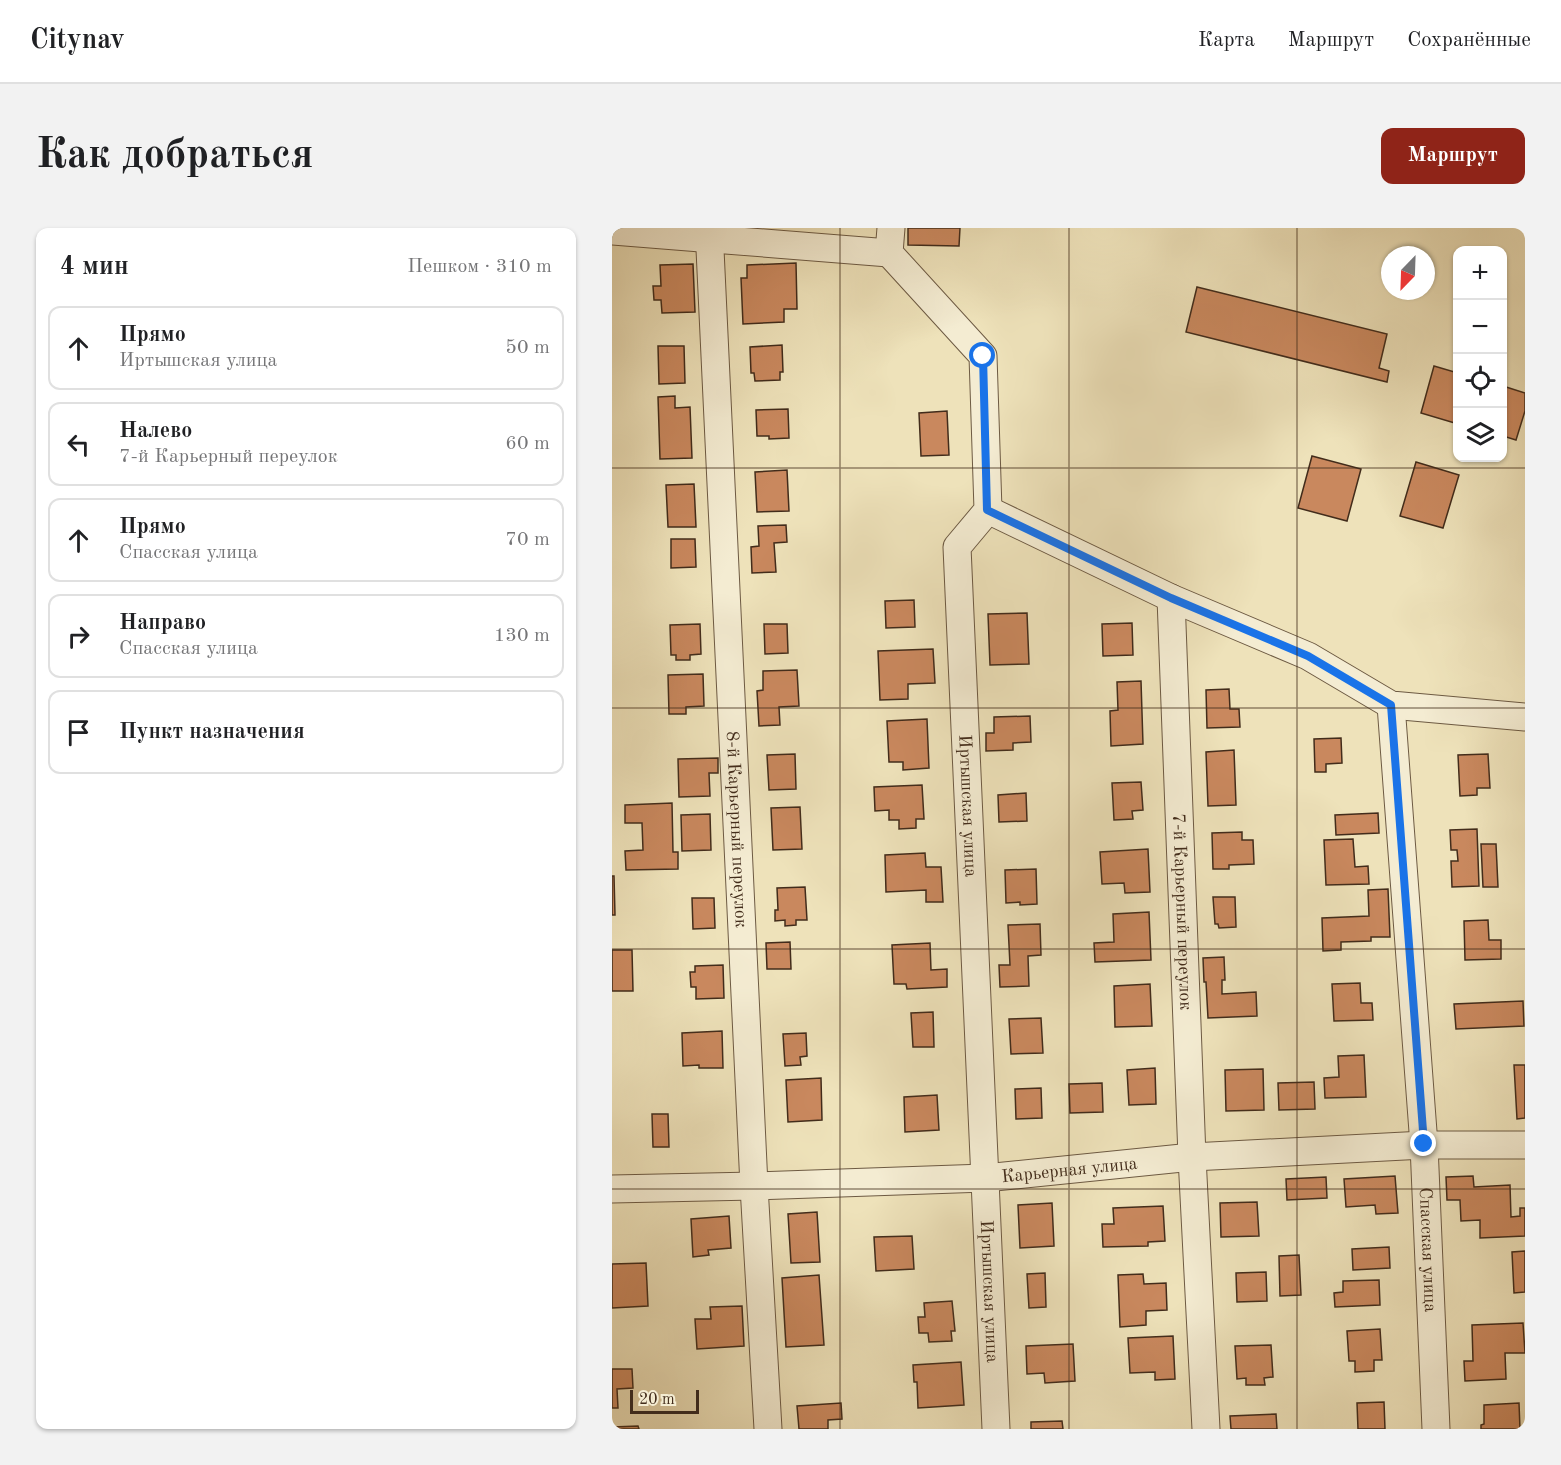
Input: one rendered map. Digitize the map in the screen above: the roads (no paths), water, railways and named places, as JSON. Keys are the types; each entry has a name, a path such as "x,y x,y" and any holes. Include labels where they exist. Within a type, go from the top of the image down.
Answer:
{"street":[{"path":"612,231 890,241 983,356 987,510 1171,598 1308,656 1391,705 1525,717"},
{"name":"8-й Карьерный переулок","path":"709,233 754,1186 768,1429"},
{"name":"Иртышская улица","path":"987,510 957,548 996,1429"},
{"name":"7-й Карьерный переулок","path":"1171,598 1192,1157 1206,1429"},
{"name":"Спасская улица","path":"1391,705 1424,1144 1436,1429"},
{"name":"Карьерная улица","path":"612,1189 985,1178 1192,1157 1424,1144 1525,1145"}]}
